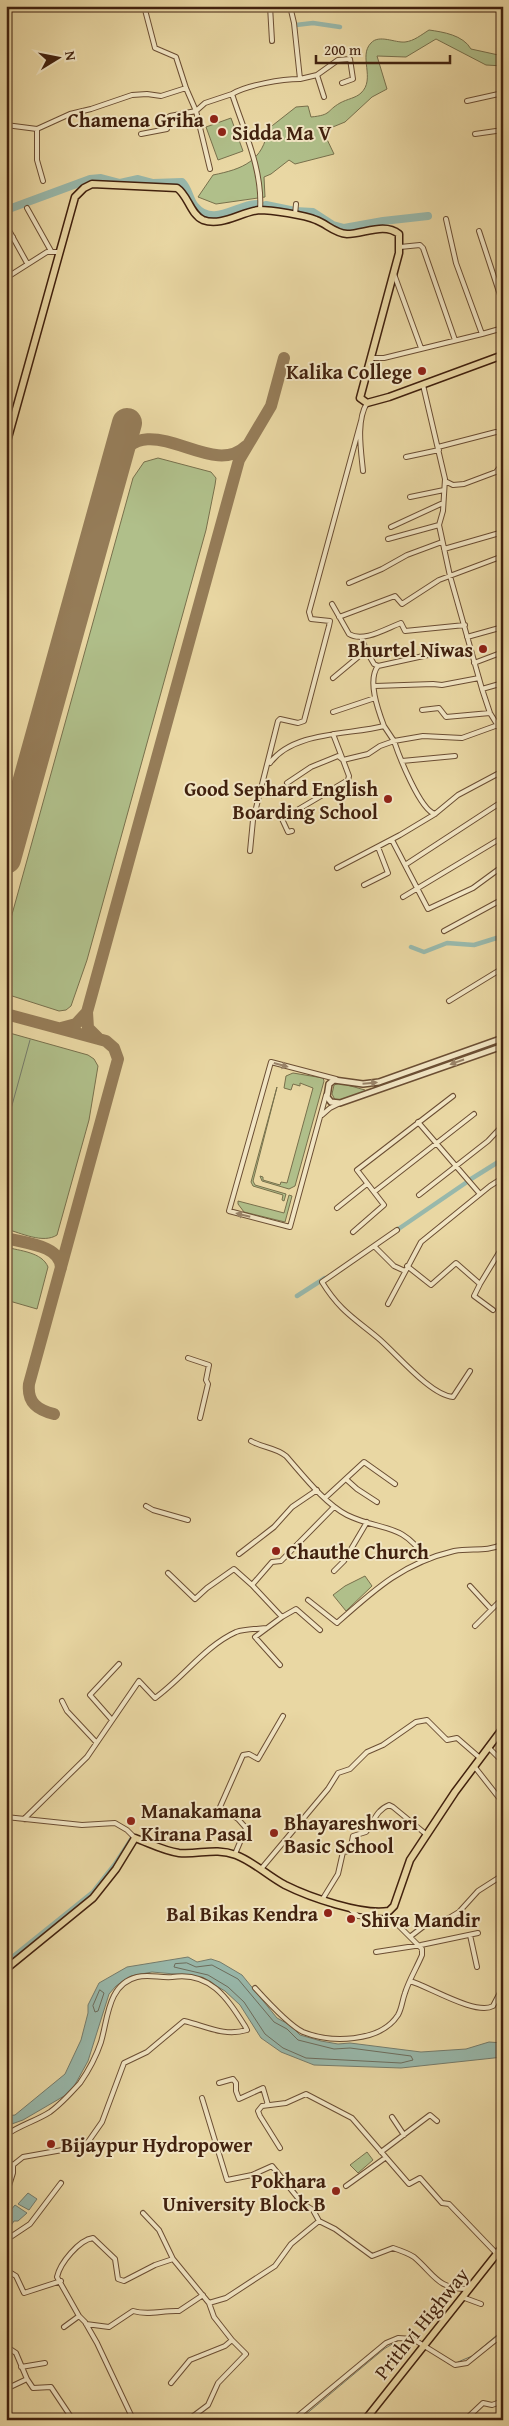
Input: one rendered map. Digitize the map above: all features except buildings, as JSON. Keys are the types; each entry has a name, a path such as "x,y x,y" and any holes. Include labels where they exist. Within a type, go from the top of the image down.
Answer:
{"main road":[{"path":"6,445 54,252 75,197 84,188 92,184 176,188 181,190 194,212 204,220 219,221 260,210 318,220 337,232 346,234 376,229 395,230 399,234 400,247 360,398 367,403 423,385 503,355"},
{"path":"6,1968 93,1898 116,1868 135,1838 173,1852 191,1853 210,1850 235,1854 286,1885 322,1900 349,1908 384,1912 394,1906 410,1860 474,1766 503,1728"},
{"name":"Prithvi Highway","path":"365,2420 426,2347 462,2297 503,2246"}],"street":[{"path":"144,6 155,48 176,57 196,111 210,169"},
{"path":"270,6 272,41"},
{"path":"290,6 294,24 300,79"},
{"path":"141,134 167,129 167,118 170,116 196,111 205,103 232,94 242,88 285,79 300,79 317,75 338,60 350,59 353,79 342,83"},
{"path":"317,75 324,98"},
{"path":"6,125 37,129 70,114 132,95 147,94 161,96 186,88"},
{"path":"467,101 503,93"},
{"path":"232,94 255,160 261,194 260,210"},
{"path":"37,129 37,160 43,181"},
{"path":"475,134 503,130"},
{"path":"294,215 296,204"},
{"path":"6,278 28,263 54,252 27,208"},
{"path":"446,219 456,263 482,334"},
{"path":"6,225 28,263"},
{"path":"479,231 503,304"},
{"path":"6,241 13,237"},
{"path":"400,247 420,245 423,248 455,340"},
{"path":"394,272 420,348"},
{"path":"371,358 384,358 503,328"},
{"path":"423,385 445,481 439,526 442,542 478,678 490,713 503,734"},
{"path":"250,851 253,820 278,721 280,719 298,724 304,722 330,626 330,621 311,619 309,612 363,410 367,403"},
{"path":"361,421 362,471"},
{"path":"406,457 496,432"},
{"path":"445,481 453,485 464,484 496,472 503,463"},
{"path":"410,497 444,490"},
{"path":"391,527 443,503"},
{"path":"388,539 439,526"},
{"path":"444,549 503,532"},
{"path":"349,583 382,569 408,555 442,542"},
{"path":"339,617 395,596 402,604 439,580 503,556"},
{"path":"332,604 349,634 361,637 401,623 405,631 465,625"},
{"path":"467,637 503,627"},
{"path":"361,637 374,664 378,666"},
{"path":"435,814 430,813 420,800 394,741 384,726 375,698 374,670 378,666 428,655 470,650"},
{"path":"333,678 368,652"},
{"path":"474,663 503,652"},
{"path":"375,686 433,684 442,686 478,678"},
{"path":"482,689 503,683"},
{"path":"333,712 375,698"},
{"path":"422,710 439,708 446,717 490,713"},
{"path":"343,760 368,754 380,746 394,741 423,736 462,738 503,720"},
{"path":"270,762 287,749 305,740 384,726"},
{"path":"292,831 288,832 282,819 348,780 349,776 333,734"},
{"path":"287,783 311,767 338,756 343,760"},
{"path":"402,761 455,756"},
{"path":"337,868 392,840 435,814 458,795 503,771"},
{"path":"405,865 503,801"},
{"path":"403,897 503,836"},
{"path":"392,840 428,909 473,888 503,866"},
{"path":"364,885 388,873 378,847"},
{"path":"444,931 503,900"},
{"path":"448,1000 503,968"},
{"path":"331,1078 290,1227 229,1211 270,1062 331,1078 363,1084 379,1082 503,1038"},
{"path":"319,1120 327,1110 340,1103 503,1046"},
{"path":"340,1103 331,1102 327,1097 328,1089 334,1080 341,1080"},
{"path":"353,1232 384,1205 357,1170 453,1096"},
{"path":"374,1192 474,1114"},
{"path":"418,1122 480,1194"},
{"path":"419,1195 488,1141 503,1125"},
{"path":"388,1304 421,1242 480,1194 501,1179 503,1181"},
{"path":"337,1208 367,1184"},
{"path":"398,1230 322,1282 355,1322 379,1339 401,1362 442,1393 453,1397 470,1372"},
{"path":"374,1246 394,1266 405,1271"},
{"path":"493,1310 474,1296 503,1246"},
{"path":"407,1266 431,1285 456,1263 480,1284"},
{"path":"188,1358 209,1366 206,1380 208,1384 200,1418"},
{"path":"251,1441 260,1446 278,1450 334,1507 367,1522 394,1529 411,1540 426,1559"},
{"path":"325,1498 347,1480 364,1462 395,1484"},
{"path":"347,1480 377,1502"},
{"path":"239,1554 274,1527 292,1508 317,1490"},
{"path":"146,1506 153,1510 188,1520"},
{"path":"252,1585 272,1562 282,1561 334,1507"},
{"path":"334,1571 344,1561 367,1522"},
{"path":"308,1600 337,1623 378,1587 413,1564 454,1551 485,1550 503,1544"},
{"path":"168,1573 195,1599 234,1569 282,1617"},
{"path":"470,1586 491,1609"},
{"path":"475,1626 503,1598"},
{"path":"280,1664 255,1637 296,1609 320,1630"},
{"path":"24,1819 87,1757 139,1681 155,1698 170,1687 216,1645 237,1632 267,1628"},
{"path":"112,1720 90,1696 119,1664"},
{"path":"62,1701 66,1712 96,1742"},
{"path":"235,1854 246,1828 238,1819 220,1807 243,1755 249,1754 258,1759 283,1716"},
{"path":"261,1869 328,1789 338,1773 350,1768 367,1752 383,1746 416,1722 427,1720 447,1740 457,1738 480,1758"},
{"path":"488,1747 503,1762"},
{"path":"474,1766 503,1803"},
{"path":"322,1900 338,1874 343,1852 350,1851 353,1836 366,1832 378,1812 385,1806 393,1807 427,1835"},
{"path":"6,1816 82,1824 115,1823 127,1830 135,1838"},
{"path":"411,1936 424,1926 449,1918 459,1912 478,1891 503,1875"},
{"path":"255,1988 301,2031 320,2036 356,2038 379,2031 397,2016 422,1955 421,1946 393,1920 358,1916 349,1908"},
{"path":"376,1952 421,1946 478,1933"},
{"path":"470,1935 477,1967"},
{"path":"6,2135 49,2112 64,2100 80,2082 95,2057 116,1991 125,1982 138,1976 184,1977 205,1981 219,1989 246,2026 247,2030 236,2033 224,2033 184,2021 147,2052 124,2063 102,2122 88,2142 68,2149 23,2157 12,2165"},
{"path":"410,1981 465,2005 485,2009 493,2006 503,1988"},
{"path":"219,2083 233,2079 236,2083 239,2099 263,2088 268,2105"},
{"path":"280,2148 258,2110 268,2105 286,2103 306,2094 352,2118 385,2158 410,2184 420,2178 442,2203 449,2204 497,2254"},
{"path":"202,2098 227,2180 252,2175 272,2166 302,2203 314,2210 319,2221 335,2229 372,2256 392,2248 413,2256 429,2274 452,2289 469,2289"},
{"path":"381,2152 430,2115 437,2121"},
{"path":"392,2117 404,2135"},
{"path":"346,2186 385,2158"},
{"path":"6,2161 12,2165 13,2173 6,2195"},
{"path":"6,2240 30,2224 60,2183"},
{"path":"143,2213 160,2230 173,2260 210,2303 214,2317 246,2354 218,2384 208,2405 188,2420"},
{"path":"210,2303 226,2298 275,2266 291,2244 319,2221"},
{"path":"135,2420 117,2381 86,2324 79,2316 58,2277 58,2273 65,2262 86,2239 93,2238 115,2259 118,2279 124,2281 155,2265 173,2260"},
{"path":"6,2270 16,2276 22,2292 60,2281"},
{"path":"86,2324 109,2327 133,2311 144,2315 171,2310 179,2311 204,2295"},
{"path":"462,2297 480,2304"},
{"path":"64,2327 79,2316"},
{"path":"293,2420 386,2343 407,2338 420,2341 426,2347 455,2365 466,2364 503,2334"},
{"path":"171,2383 190,2360 225,2346 232,2340"},
{"path":"6,2350 10,2349 16,2353 33,2388 51,2386 73,2420"},
{"path":"22,2367 45,2363"},
{"path":"6,2389 28,2379"},
{"path":"465,2420 483,2403 492,2405 503,2401"},
{"path":"125,2420 131,2414"}],"green space":[{"path":"429,30 458,37 471,49 503,56 503,66 486,65 436,39 406,57 377,56 387,89 372,97 345,122 323,131 334,154 295,164 289,160 264,177 265,197 216,204 198,197 213,175 234,170 250,162 262,149 268,129 296,107 308,106 311,117 318,116 326,114 340,103 361,93 367,81 367,48 374,40 408,41 417,38"},
{"path":"231,118 243,151 218,160 206,127"},
{"path":"158,458 211,472 216,478 215,485 206,530 87,960 71,1006 66,1010 59,1011 6,994 6,936 133,478 144,462"},
{"path":"6,1032 88,1055 94,1059 98,1066 89,1120 57,1235 51,1237 32,1237 6,1229"},
{"path":"293,1073 323,1078 324,1081 295,1186 289,1189 262,1181 260,1176 263,1177 263,1180 280,1185 281,1182 287,1183 313,1088 300,1083 300,1086 293,1084 291,1090 284,1088 286,1076"},
{"path":"340,1083 366,1091 339,1101 335,1100 332,1094 334,1085"},
{"path":"277,1087 253,1181 255,1185 286,1194 284,1201 282,1200 283,1195 253,1186 251,1182"},
{"path":"289,1195 292,1196 285,1222 244,1212 238,1204 238,1201 284,1213"},
{"path":"6,1247 36,1255 48,1267 37,1309 6,1300"},
{"path":"365,1576 372,1586 346,1611 333,1595 345,1586"},
{"path":"367,2152 373,2160 358,2173 350,2165"}],"water":[{"path":"188,1957 197,1962 211,1959 220,1962 242,1975 277,2018 290,2025 300,2035 338,2044 350,2043 421,2052 466,2049 489,2042 503,2043 503,2057 401,2068 314,2065 281,2052 261,2038 240,2005 225,1991 206,1980 186,1975 152,1972 131,1976 116,1986 109,1994 88,2061 71,2092 23,2120 6,2126 6,2116 15,2115 65,2074 81,2040 88,2013 88,2005 99,1983 127,1967"},
{"path":"28,2193 37,2199 29,2210 18,2204"},
{"path":"15,2205 27,2213 18,2221 14,2221 8,2230 6,2216"}],"waterway":[{"path":"296,25 313,23 340,27"},
{"path":"6,210 90,179 101,178 120,183 138,179 153,183 182,182 195,206 209,215 217,215 257,204"},
{"path":"266,205 295,211 313,212 333,225 344,228 428,216"},
{"path":"411,947 424,952 447,943 474,945 503,936"},
{"path":"6,1127 30,1040"},
{"path":"471,1179 503,1159"},
{"path":"394,1232 467,1182"},
{"path":"297,1296 325,1278"},
{"path":"6,1962 93,1892 132,1838"},
{"path":"458,2362 472,2356 503,2330"},
{"path":"299,2420 384,2349 399,2340 416,2342"},
{"path":"442,2359 449,2364"}],"taxiway":[{"path":"87,1012 239,460 271,406 284,358"},
{"path":"116,462 129,446 144,440 161,440 215,455 231,454 246,446"},
{"path":"61,1028 76,1024 87,1012 88,1028 98,1038"},
{"path":"6,1014 106,1041 114,1048 118,1059 29,1384 30,1396 35,1405 54,1414"},
{"path":"6,1238 40,1246 48,1250 55,1254 61,1268"}],"runway":[{"path":"6,859 127,423"}],"place":[{"name":"Chamena Griha","path":"214,119"},
{"name":"Sidda Ma V","path":"222,132"},
{"name":"Kalika College","path":"422,371"},
{"name":"Bhurtel Niwas","path":"483,649"},
{"name":"Good Sephard English Boarding School","path":"388,799"},
{"name":"Chauthe Church","path":"276,1551"},
{"name":"Manakamana Kirana Pasal","path":"131,1821"},
{"name":"Bhayareshwori Basic School","path":"274,1833"},
{"name":"Bal Bikas Kendra","path":"328,1913"},
{"name":"Shiva Mandir","path":"351,1919"},
{"name":"Bijaypur Hydropower","path":"51,2144"},
{"name":"Pokhara University Block B","path":"336,2191"}]}
